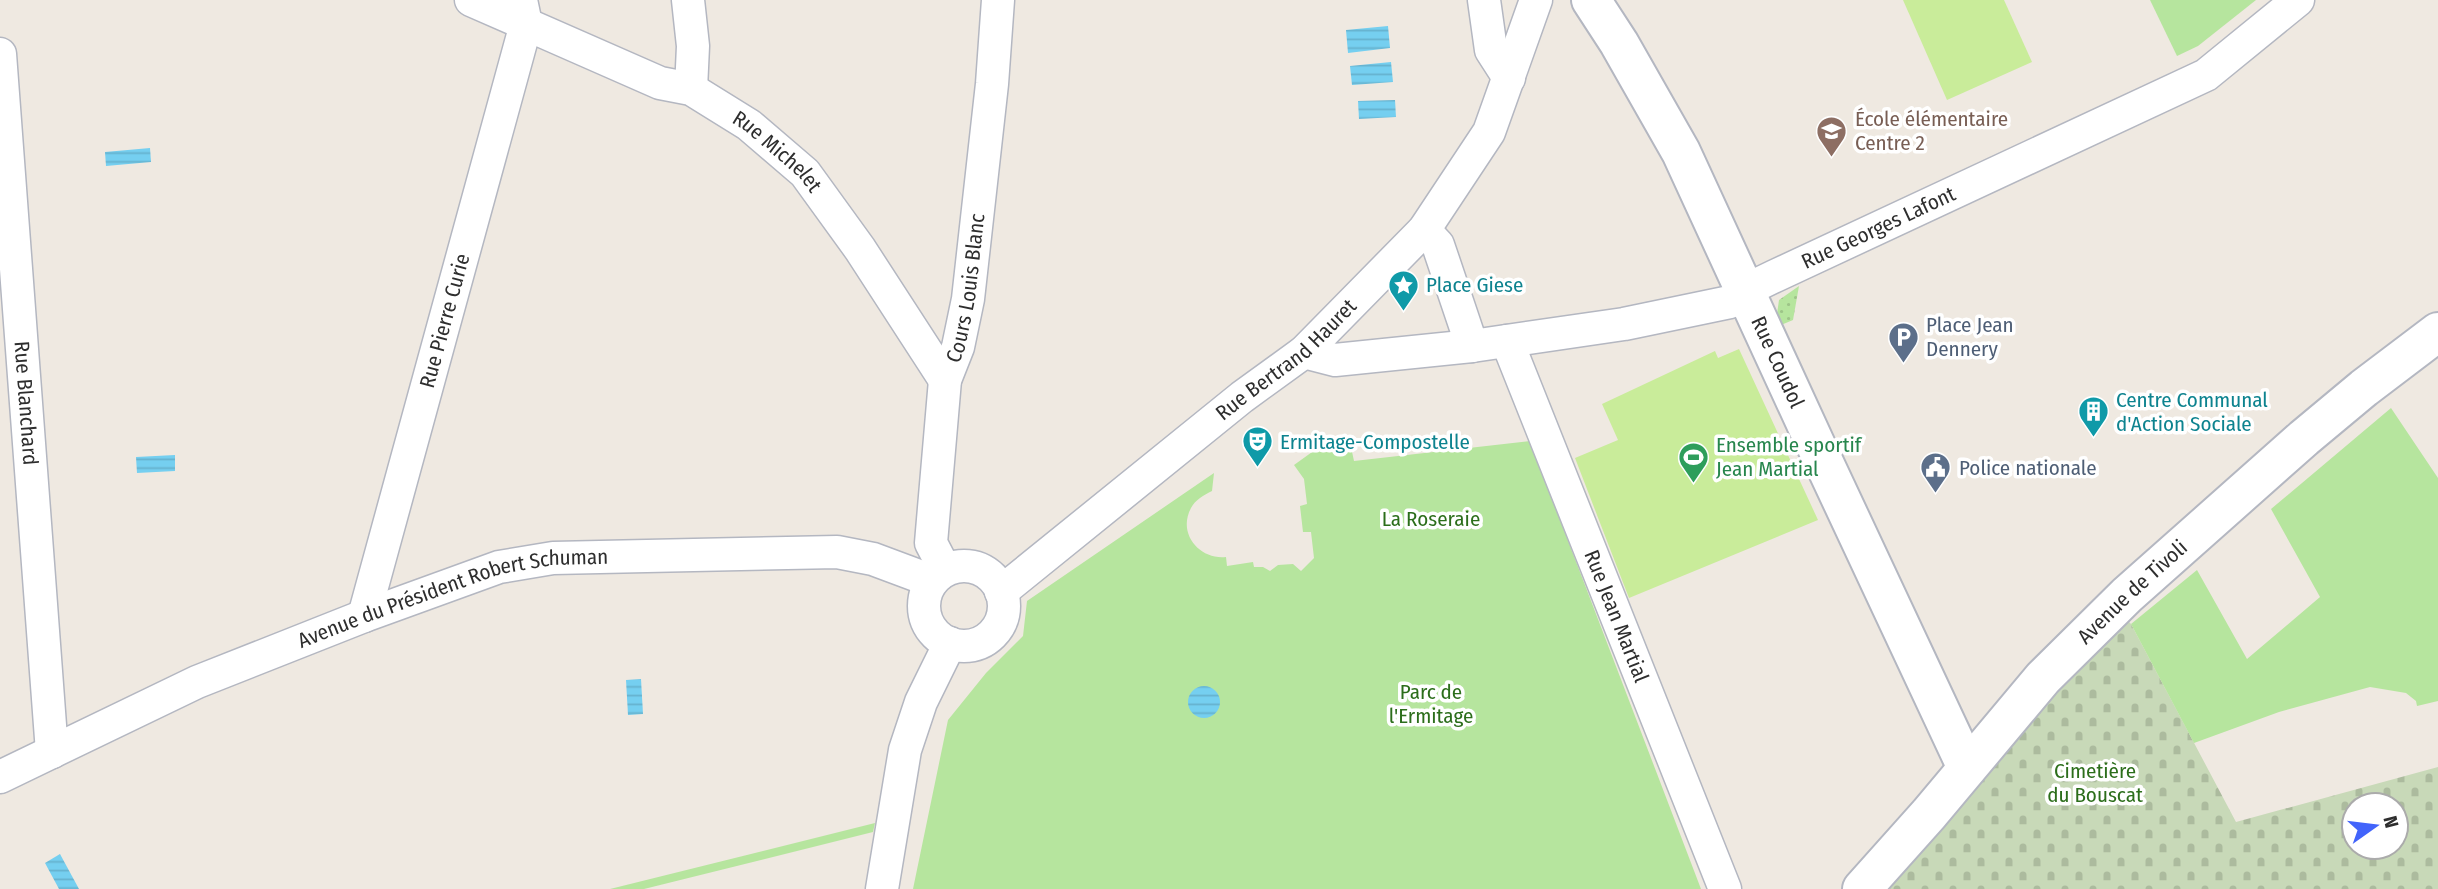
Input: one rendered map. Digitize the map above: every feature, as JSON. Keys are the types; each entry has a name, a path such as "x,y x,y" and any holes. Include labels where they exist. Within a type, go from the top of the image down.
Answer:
{"street":[{"name":"Rue Michelet","path":"471,0 524,12 660,83 691,89 749,125 805,173 860,249 945,380"},
{"path":"688,0 693,46 691,89"},
{"name":"Cours Louis Blanc","path":"938,576 931,543 945,380 958,347 968,299 992,84 998,0"},
{"path":"1484,0 1492,51 1509,78"},
{"name":"Rue Bertrand Hauret","path":"1001,592 1242,397 1304,352 1424,230 1489,132 1536,0"},
{"name":"Rue Coudol","path":"1591,0 1619,43 1681,152 1967,768"},
{"name":"Rue Georges Lafont","path":"1304,352 1335,360 1472,346 1623,324 1730,302 1744,291 2196,80 2237,51 2298,0"},
{"name":"Rue Pierre Curie","path":"364,616 524,12"},
{"name":"Rue Blanchard","path":"0,54 52,752"},
{"path":"1424,230 1438,245 1472,346"},
{"name":"Avenue de Tivoli","path":"1862,889 2043,678 2127,595 2313,430 2438,332"},
{"name":"Rue Jean Martial","path":"1507,341 1725,889"},
{"name":"Avenue du Président Robert Schuman","path":"0,777 197,682 364,616 499,567 553,558 837,552 938,576"},
{"path":"957,566 971,566 984,571 994,580 1001,592 1003,614 999,625 992,634 972,645 950,643 939,637 930,628 925,616 926,592 938,576 957,566"},
{"path":"882,889 905,750 922,702 950,643"}],"green space":[{"path":"1903,0 2004,0 2032,62 1947,100"},
{"path":"2150,0 2256,0 2198,46 2177,56"},
{"path":"1799,286 1793,320 1781,325 1777,314 1779,300"},
{"name":"Ensemble sportif Jean Martial","path":"1739,349 1818,520 1629,598 1575,458 1618,440 1602,404 1715,351 1718,358"},
{"path":"2391,408 2438,478 2438,701 2417,706 2416,701 2406,693 2370,687 2279,712 2194,743 2131,624 2197,570 2247,659 2320,597 2271,509"},
{"name":"Parc de l'Ermitage","path":"1335,440 1336,449 1351,447 1354,461 1530,441 1701,889 913,889 948,720 986,673 1023,636 1027,601 1214,473 1212,491 1195,503 1187,518 1189,536 1193,543 1208,554 1226,557 1227,566 1253,562 1254,567 1263,567 1270,571 1278,565 1293,564 1301,571 1314,558 1311,532 1303,532 1300,506 1307,504 1304,479 1294,465 1326,442"},
{"name":"Cimetière du Bouscat","path":"2115,607 2131,624 2236,822 2340,794 2340,861 2410,861 2410,791 2350,791 2438,767 2438,889 1862,889"},
{"path":"875,823 873,832 644,889 610,889"}],"water":[{"path":"1388,26 1390,48 1348,53 1346,30"},
{"path":"1391,62 1393,82 1352,85 1350,66"},
{"path":"1395,100 1396,117 1359,119 1358,101"},
{"path":"150,148 151,162 106,166 105,152"},
{"path":"175,455 175,471 137,473 136,457"},
{"path":"641,679 643,714 628,715 626,680"},
{"path":"1204,686 1215,691 1220,702 1215,713 1204,718 1193,713 1188,702 1193,691"},
{"path":"60,854 79,889 59,889 45,863"}],"place":[{"name":"École élémentaire Centre 2","path":"1832,158"},
{"name":"Place Giese","path":"1403,312"},
{"name":"Place Jean Dennery","path":"1903,364"},
{"name":"Centre Communal d'Action Sociale","path":"2093,439"},
{"name":"Ermitage-Compostelle","path":"1257,469"},
{"name":"Ensemble sportif Jean Martial","path":"1693,484"},
{"name":"Police nationale","path":"1936,495"}],"park label":[{"name":"La Roseraie","path":"1431,519"}]}
